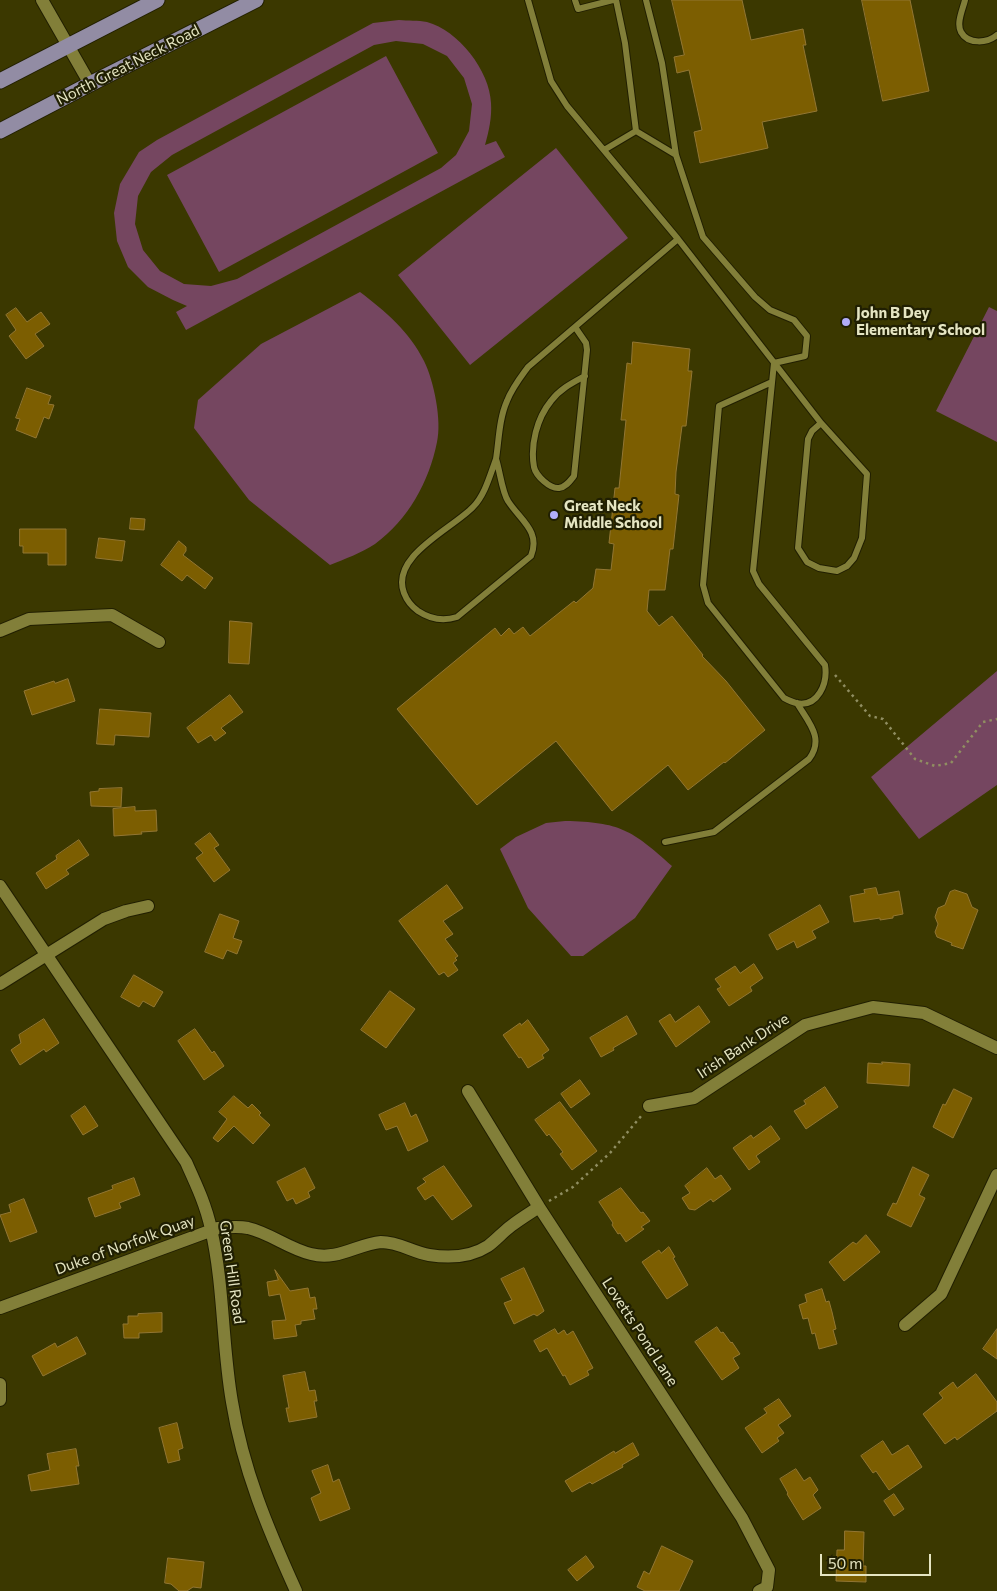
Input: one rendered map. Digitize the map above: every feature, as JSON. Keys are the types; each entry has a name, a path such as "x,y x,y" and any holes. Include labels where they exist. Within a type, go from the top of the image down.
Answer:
{"main road":[{"path":"0,81 156,0"},
{"name":"North Great Neck Road","path":"0,132 256,0"}],"street":[{"path":"42,0 90,84"},
{"path":"0,631 29,619 112,615 159,642"},
{"name":"Green Hill Road","path":"0,886 186,1162 201,1193 212,1230 231,1400 237,1433 251,1482 296,1591"},
{"path":"0,984 104,919 148,906"},
{"name":"Irish Bank Drive","path":"649,1106 694,1098 805,1025 873,1007 924,1014 997,1048"},
{"name":"Lovetts Pond Lane","path":"468,1091 539,1207 742,1518 769,1570 767,1587 760,1591"},
{"path":"905,1325 941,1294 997,1175"},
{"name":"Duke of Norfolk Quay","path":"0,1308 212,1230 234,1227 250,1229 291,1248 313,1255 331,1256 383,1242 398,1244 424,1254 441,1257 458,1256 487,1246 511,1226 539,1207"},
{"path":"0,1384 0,1400"}],"lane":[{"path":"528,0 552,81 567,106 678,239 821,423 867,474 860,547 847,566 837,571 818,568 807,562 798,548 808,439 812,431 821,423"},
{"path":"575,0 578,9 615,0 625,43 636,131"},
{"path":"646,0 662,63 676,155 703,237 755,297 770,310 794,320 808,336 805,356 774,363"},
{"path":"965,0 959,21 961,32 966,37 981,42 997,35"},
{"path":"604,150 636,131"},
{"path":"636,131 676,155"},
{"path":"496,459 507,500 526,524 532,535 534,542 531,556 457,617 449,620 437,620 423,615 412,607 402,588 402,577 406,566 414,555 473,507 481,497 496,459 506,402 514,385 528,367 678,239"},
{"path":"575,327 586,343 588,350 574,476 568,484 559,488 550,486 542,480 535,470 533,456 541,416 563,388 585,376"},
{"path":"772,382 720,406 703,585 708,603 784,698 797,703 808,702 817,697 823,687 826,675 825,665 759,584 753,571 774,363"},
{"path":"665,842 714,832 809,759 814,753 816,735 797,703"}],"path":[{"path":"825,665 870,716 883,719 915,759 935,766 951,763 982,722 997,719"},
{"path":"539,1207 573,1187 610,1153 649,1106"}],"shaded area":[{"path":"399,20 427,22 439,26 461,43 478,65 489,91 491,114 485,145 496,141 505,157 186,330 176,312 187,306 148,287 128,267 117,241 114,213 120,184 139,152 157,140 373,23","holes":["396,41 423,44 447,56 464,78 472,104 469,131 456,155 441,168 237,279 211,286 184,284 160,271 143,250 135,224 138,196 151,172 172,155 374,45"]},
{"path":"386,56 438,153 219,272 167,175"},
{"path":"556,148 628,238 470,365 398,275"},
{"path":"360,292 404,331 418,350 428,369 434,390 438,412 438,433 429,471 423,486 407,512 375,544 330,565 249,500 194,428 198,400 261,344"},
{"path":"989,307 997,311 997,442 936,411"},
{"path":"997,671 997,785 919,839 871,777"},
{"path":"565,821 599,823 624,830 646,844 672,866 635,918 583,956 571,956 528,908 500,849 516,837 546,823"}],"building":[{"path":"672,0 742,0 751,40 803,29 806,45 803,45 817,111 762,122 768,148 700,163 694,132 702,130 689,70 677,73 674,57 684,55"},
{"path":"862,0 910,0 929,91 883,101"},
{"path":"16,308 27,322 41,312 50,324 35,334 44,346 26,359 9,336 16,330 6,315"},
{"path":"633,342 690,349 688,371 692,371 686,426 682,426 676,472 675,494 679,495 673,549 670,549 665,590 649,590 647,611 659,626 672,616 702,656 726,681 765,730 688,790 668,765 612,811 556,741 477,805 397,709 495,628 501,636 509,628 514,634 523,627 530,636 574,601 576,603 593,588 596,569 611,570 614,544 609,543 615,488 619,488 626,420 621,420 627,363 631,364"},
{"path":"27,388 51,396 48,404 54,405 49,419 44,417 36,438 16,430 20,419 16,418"},
{"path":"131,518 145,519 144,530 130,529"},
{"path":"20,529 66,529 66,565 48,565 48,553 23,553 23,546 20,546"},
{"path":"99,538 125,541 122,561 96,558"},
{"path":"179,541 186,547 183,555 213,578 205,589 187,575 182,581 161,565"},
{"path":"230,621 252,623 249,664 229,663"},
{"path":"68,679 75,701 32,715 24,691 54,681 55,683"},
{"path":"230,695 243,712 221,728 226,733 215,741 211,735 198,743 187,728"},
{"path":"100,709 151,713 149,737 115,735 114,745 97,744"},
{"path":"122,788 121,807 91,806 90,792 99,791 99,789"},
{"path":"135,807 135,811 156,810 157,831 114,836 113,809"},
{"path":"210,833 219,845 214,848 230,870 214,882 196,858 203,853 195,844"},
{"path":"79,840 89,855 66,870 69,874 46,889 36,873 57,859 56,856"},
{"path":"447,885 463,908 443,921 453,934 445,939 458,956 455,958 457,960 453,963 458,970 448,977 444,972 439,975 399,921"},
{"path":"876,888 878,895 899,891 903,914 893,916 893,918 854,922 850,896 865,893 864,890"},
{"path":"955,890 967,894 972,907 978,910 963,949 937,937 935,932 938,924 935,917 938,908 945,905 950,892"},
{"path":"820,905 829,922 812,931 816,938 797,948 794,941 777,950 769,935"},
{"path":"220,914 239,921 233,938 242,941 237,954 227,950 223,959 205,952"},
{"path":"754,964 763,978 750,987 752,991 729,1006 717,989 721,987 715,979 735,966 740,973"},
{"path":"134,975 163,992 154,1007 143,1001 139,1007 121,997"},
{"path":"390,991 415,1009 386,1048 361,1030"},
{"path":"699,1006 710,1022 676,1047 659,1021 670,1014 675,1022"},
{"path":"627,1016 637,1034 601,1057 590,1038"},
{"path":"44,1019 59,1043 46,1052 44,1049 20,1065 11,1050 21,1043 19,1035"},
{"path":"528,1020 549,1050 542,1055 544,1058 528,1068 503,1035 520,1023 521,1025"},
{"path":"195,1029 224,1066 204,1080 178,1041"},
{"path":"882,1062 910,1064 909,1086 867,1083 868,1063 882,1064"},
{"path":"580,1080 590,1094 571,1108 561,1094"},
{"path":"825,1087 838,1107 806,1129 794,1111 806,1104 804,1101"},
{"path":"954,1089 972,1098 953,1138 933,1127 943,1104 945,1105"},
{"path":"234,1096 248,1108 252,1104 261,1113 259,1115 270,1125 253,1144 234,1126 218,1142 213,1138 227,1119 219,1112"},
{"path":"560,1102 597,1151 572,1170 560,1154 563,1152 549,1134 547,1136 535,1120"},
{"path":"405,1103 411,1117 416,1114 428,1141 408,1151 397,1126 386,1130 379,1115"},
{"path":"85,1106 98,1126 83,1135 71,1116"},
{"path":"771,1126 780,1139 756,1156 760,1162 749,1170 733,1148 751,1135 753,1138"},
{"path":"444,1166 472,1206 452,1220 433,1195 425,1200 417,1188 426,1182 423,1179"},
{"path":"913,1167 929,1175 919,1195 925,1198 911,1227 887,1215 893,1203 896,1204"},
{"path":"305,1168 315,1188 308,1192 310,1197 296,1204 293,1198 287,1201 277,1182"},
{"path":"707,1168 715,1179 721,1175 731,1189 713,1202 711,1199 695,1210 689,1209 682,1198 690,1193 685,1186"},
{"path":"134,1178 140,1195 119,1203 121,1208 95,1217 88,1198 113,1189 112,1186"},
{"path":"621,1188 650,1221 641,1227 644,1229 626,1242 620,1233 618,1234 599,1202"},
{"path":"24,1199 37,1232 10,1242 0,1215 11,1212 9,1205"},
{"path":"866,1235 880,1252 844,1281 829,1262 853,1242 856,1244"},
{"path":"669,1247 688,1285 667,1299 642,1262 659,1250 661,1253"},
{"path":"524,1268 544,1311 537,1316 534,1314 514,1324 504,1303 512,1300 501,1279"},
{"path":"275,1270 290,1291 308,1288 310,1298 315,1297 317,1309 313,1309 315,1319 301,1321 301,1324 295,1325 297,1336 274,1339 272,1321 286,1320 280,1294 269,1296 267,1282 278,1280"},
{"path":"822,1289 826,1302 829,1301 836,1329 833,1330 837,1344 819,1349 815,1333 812,1334 808,1318 803,1319 799,1305 807,1302 805,1295"},
{"path":"162,1313 162,1332 139,1333 139,1338 124,1338 123,1324 128,1324 128,1316"},
{"path":"717,1327 732,1342 740,1354 733,1358 739,1368 722,1380 695,1342"},
{"path":"555,1329 558,1334 564,1330 567,1335 573,1331 593,1368 587,1371 589,1375 570,1385 547,1348 540,1352 534,1341"},
{"path":"997,1329 997,1359 983,1349"},
{"path":"77,1337 86,1354 43,1376 32,1356 55,1343 57,1347"},
{"path":"305,1372 309,1391 315,1390 317,1401 314,1401 317,1417 289,1422 286,1408 289,1408 283,1376"},
{"path":"976,1374 997,1402 997,1411 957,1440 955,1437 945,1444 923,1414 943,1398 939,1393 953,1382 957,1388"},
{"path":"779,1399 791,1416 778,1425 784,1433 777,1438 779,1441 762,1453 745,1428 767,1413 764,1409"},
{"path":"177,1423 183,1448 178,1450 180,1460 168,1463 159,1428"},
{"path":"883,1441 892,1455 908,1445 922,1467 889,1490 876,1471 873,1473 861,1456"},
{"path":"633,1443 639,1455 622,1465 623,1467 592,1484 590,1482 572,1492 565,1481 614,1451 615,1453"},
{"path":"76,1449 79,1466 76,1466 79,1484 31,1491 28,1475 50,1470 47,1454"},
{"path":"328,1465 333,1482 339,1479 350,1509 320,1521 311,1498 321,1493 312,1471"},
{"path":"796,1469 804,1481 810,1477 818,1490 813,1495 821,1508 803,1520 780,1479"},
{"path":"894,1494 904,1509 894,1516 884,1501"},
{"path":"845,1531 864,1532 863,1566 866,1566 866,1582 836,1581 837,1550 844,1550"},
{"path":"662,1546 693,1561 679,1591 645,1591 637,1587 644,1571 649,1574"},
{"path":"586,1556 594,1567 577,1581 568,1570"},
{"path":"168,1558 204,1562 201,1588 193,1587 187,1591 179,1591 171,1584 165,1583"}],"place":[{"name":"John B Dey Elementary School","path":"846,322"},
{"name":"Great Neck Middle School","path":"554,515"}]}
